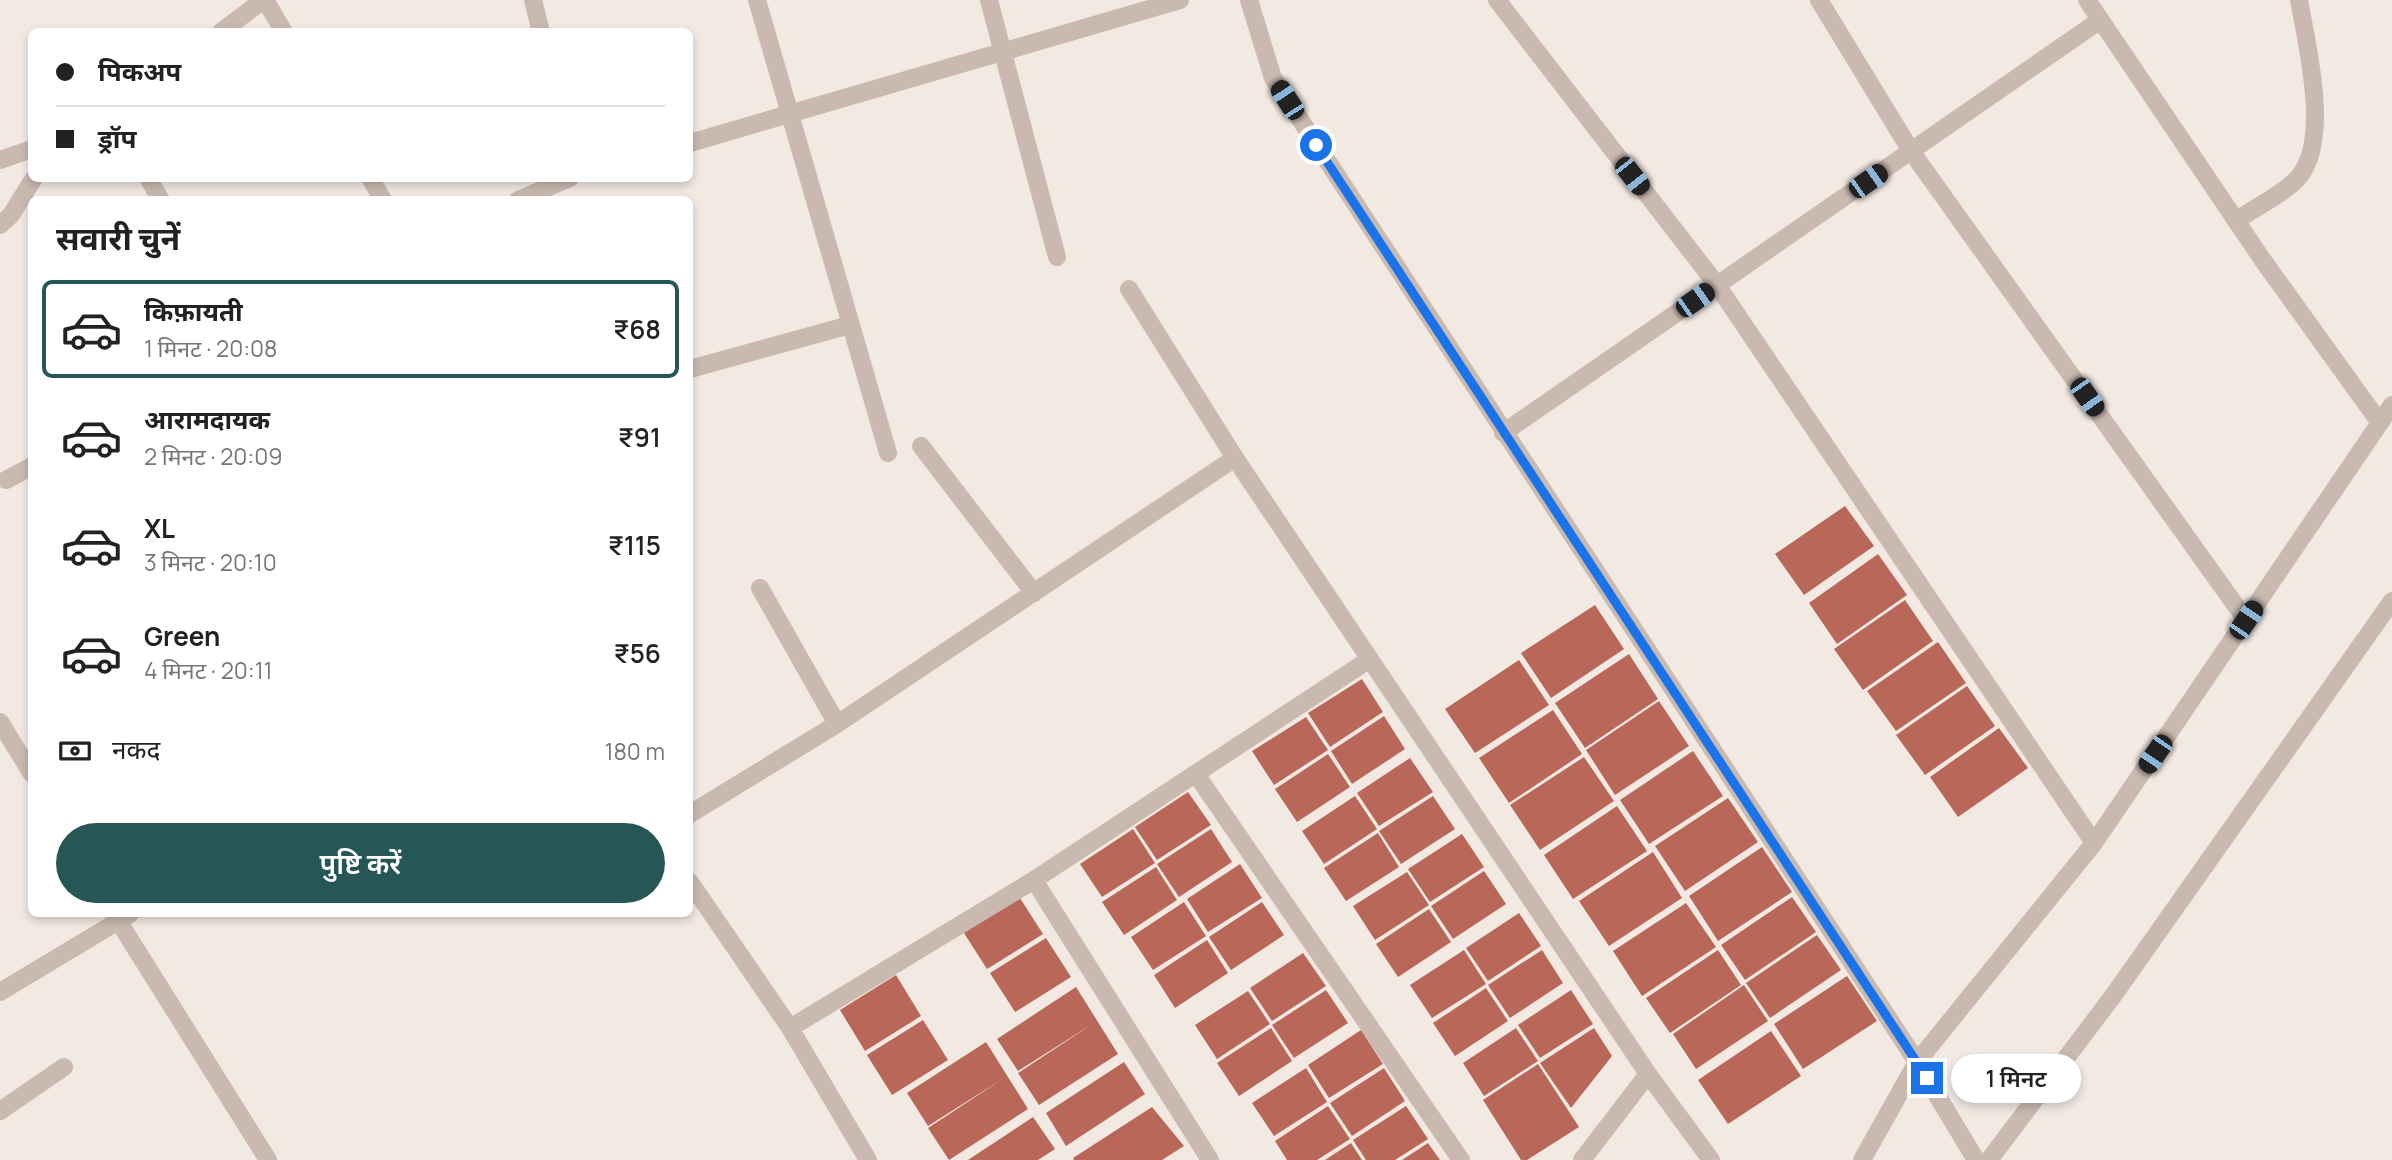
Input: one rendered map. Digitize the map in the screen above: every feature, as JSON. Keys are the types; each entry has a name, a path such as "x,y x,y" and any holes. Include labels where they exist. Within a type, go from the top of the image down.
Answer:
{"street":[{"path":"226,28 264,0 282,28"},
{"path":"533,0 540,28"},
{"path":"757,0 888,453"},
{"path":"989,0 1058,257"},
{"path":"693,141 1180,0"},
{"path":"1249,0 1273,78 1917,1062 1973,1156"},
{"path":"1497,0 1717,285 2094,843"},
{"path":"1819,0 1911,151 2246,620"},
{"path":"2087,0 2099,22 2236,220 2380,423"},
{"path":"2236,220 2298,177 2313,142 2315,94 2299,0"},
{"path":"1503,433 2099,22"},
{"path":"0,160 28,150"},
{"path":"0,225 11,215 32,182"},
{"path":"527,196 561,182"},
{"path":"1129,289 1235,458 1648,1074 1711,1160"},
{"path":"693,368 850,326"},
{"path":"1862,1160 1917,1062 2094,843 2392,405"},
{"path":"921,446 1034,593"},
{"path":"693,812 837,724 1235,458"},
{"path":"6,480 28,468"},
{"path":"760,588 837,724"},
{"path":"1989,1160 2113,996 2392,601"},
{"path":"790,1028 1034,880 1370,659"},
{"path":"0,722 28,768"},
{"path":"1196,774 1461,1160"},
{"path":"1034,880 1210,1160"},
{"path":"693,886 790,1028 869,1160"},
{"path":"0,992 119,917"},
{"path":"122,917 268,1160"},
{"path":"0,1111 64,1067"},
{"path":"1582,1160 1648,1074"}],"building":[{"path":"1845,506 1874,546 1804,595 1775,554"},
{"path":"1878,554 1907,595 1837,644 1809,603"},
{"path":"1905,600 1933,641 1863,690 1834,649"},
{"path":"1595,605 1624,649 1551,698 1521,653"},
{"path":"1938,642 1966,683 1896,731 1867,691"},
{"path":"1629,654 1658,699 1585,748 1555,703"},
{"path":"1519,660 1549,705 1475,753 1445,709"},
{"path":"1362,679 1383,712 1330,747 1308,713"},
{"path":"1967,686 1995,726 1925,775 1896,735"},
{"path":"1659,701 1689,746 1615,795 1586,750"},
{"path":"1553,710 1582,754 1509,803 1479,758"},
{"path":"1384,716 1405,749 1352,784 1331,751"},
{"path":"1306,717 1328,750 1274,785 1252,751"},
{"path":"1999,728 2028,768 1958,817 1930,777"},
{"path":"1693,751 1723,796 1649,844 1620,800"},
{"path":"1328,754 1350,787 1297,822 1275,789"},
{"path":"1584,757 1614,801 1540,850 1510,805"},
{"path":"1410,758 1433,792 1379,826 1357,793"},
{"path":"1188,792 1211,825 1157,860 1135,827"},
{"path":"1355,796 1377,829 1324,864 1302,831"},
{"path":"1433,796 1455,829 1401,864 1379,831"},
{"path":"1728,798 1758,842 1685,891 1655,846"},
{"path":"1617,806 1647,851 1573,899 1544,855"},
{"path":"1133,829 1155,863 1102,897 1080,864"},
{"path":"1211,829 1232,862 1179,897 1157,864"},
{"path":"1378,833 1399,867 1346,901 1324,868"},
{"path":"1462,834 1484,867 1430,902 1408,869"},
{"path":"1762,847 1792,892 1718,941 1689,896"},
{"path":"1653,852 1682,898 1609,946 1579,901"},
{"path":"1240,864 1262,898 1208,932 1187,899"},
{"path":"1156,867 1177,900 1124,935 1102,902"},
{"path":"1484,871 1506,904 1453,939 1431,906"},
{"path":"1407,872 1429,905 1375,940 1353,906"},
{"path":"1018,895 1043,934 987,969 962,930"},
{"path":"1792,897 1816,932 1745,980 1721,945"},
{"path":"1184,902 1206,936 1153,970 1131,937"},
{"path":"1262,902 1284,935 1231,970 1209,937"},
{"path":"1686,903 1716,947 1642,996 1613,951"},
{"path":"1429,909 1451,942 1398,977 1376,944"},
{"path":"1519,913 1541,946 1488,981 1466,948"},
{"path":"1817,935 1841,970 1770,1018 1746,983"},
{"path":"1046,938 1071,977 1015,1012 990,973"},
{"path":"1207,940 1228,973 1175,1008 1154,975"},
{"path":"1464,950 1486,984 1432,1018 1410,985"},
{"path":"1542,950 1563,983 1510,1018 1488,985"},
{"path":"1718,950 1741,985 1670,1033 1646,998"},
{"path":"1303,953 1326,986 1272,1021 1250,988"},
{"path":"896,975 921,1016 865,1051 840,1010"},
{"path":"1847,976 1877,1021 1803,1069 1774,1024"},
{"path":"1744,985 1768,1021 1696,1069 1673,1034"},
{"path":"1076,987 1118,1054 1039,1105 1018,1073 1094,1023 1018,1071 997,1039"},
{"path":"1486,988 1508,1021 1455,1056 1433,1023"},
{"path":"1326,990 1348,1023 1294,1058 1272,1025"},
{"path":"1571,990 1593,1024 1540,1058 1518,1025"},
{"path":"1248,991 1270,1024 1217,1059 1195,1025"},
{"path":"923,1020 948,1060 892,1095 867,1055"},
{"path":"1271,1028 1292,1061 1239,1096 1217,1063"},
{"path":"1516,1028 1538,1061 1484,1096 1463,1063"},
{"path":"1594,1028 1612,1056 1571,1108 1540,1063"},
{"path":"1361,1030 1383,1064 1329,1098 1308,1065"},
{"path":"1771,1031 1801,1076 1728,1124 1698,1080"},
{"path":"986,1042 1028,1109 949,1160 928,1128 1004,1078 928,1126 907,1093"},
{"path":"1124,1062 1145,1094 1066,1146 1046,1113"},
{"path":"1538,1064 1579,1127 1527,1160 1521,1160 1483,1100"},
{"path":"1306,1068 1327,1102 1274,1136 1252,1103"},
{"path":"1384,1068 1405,1101 1352,1136 1330,1103"},
{"path":"1328,1106 1350,1139 1317,1160 1287,1160 1275,1141"},
{"path":"1406,1106 1428,1139 1395,1160 1366,1160 1353,1140"},
{"path":"1152,1107 1184,1146 1162,1160 1074,1160 1073,1158"},
{"path":"1033,1117 1055,1149 1038,1160 968,1160"},
{"path":"1351,1143 1362,1160 1325,1160"},
{"path":"1428,1143 1440,1160 1402,1160"}],"route":[{"path":"1316,145 1927,1078"}]}
